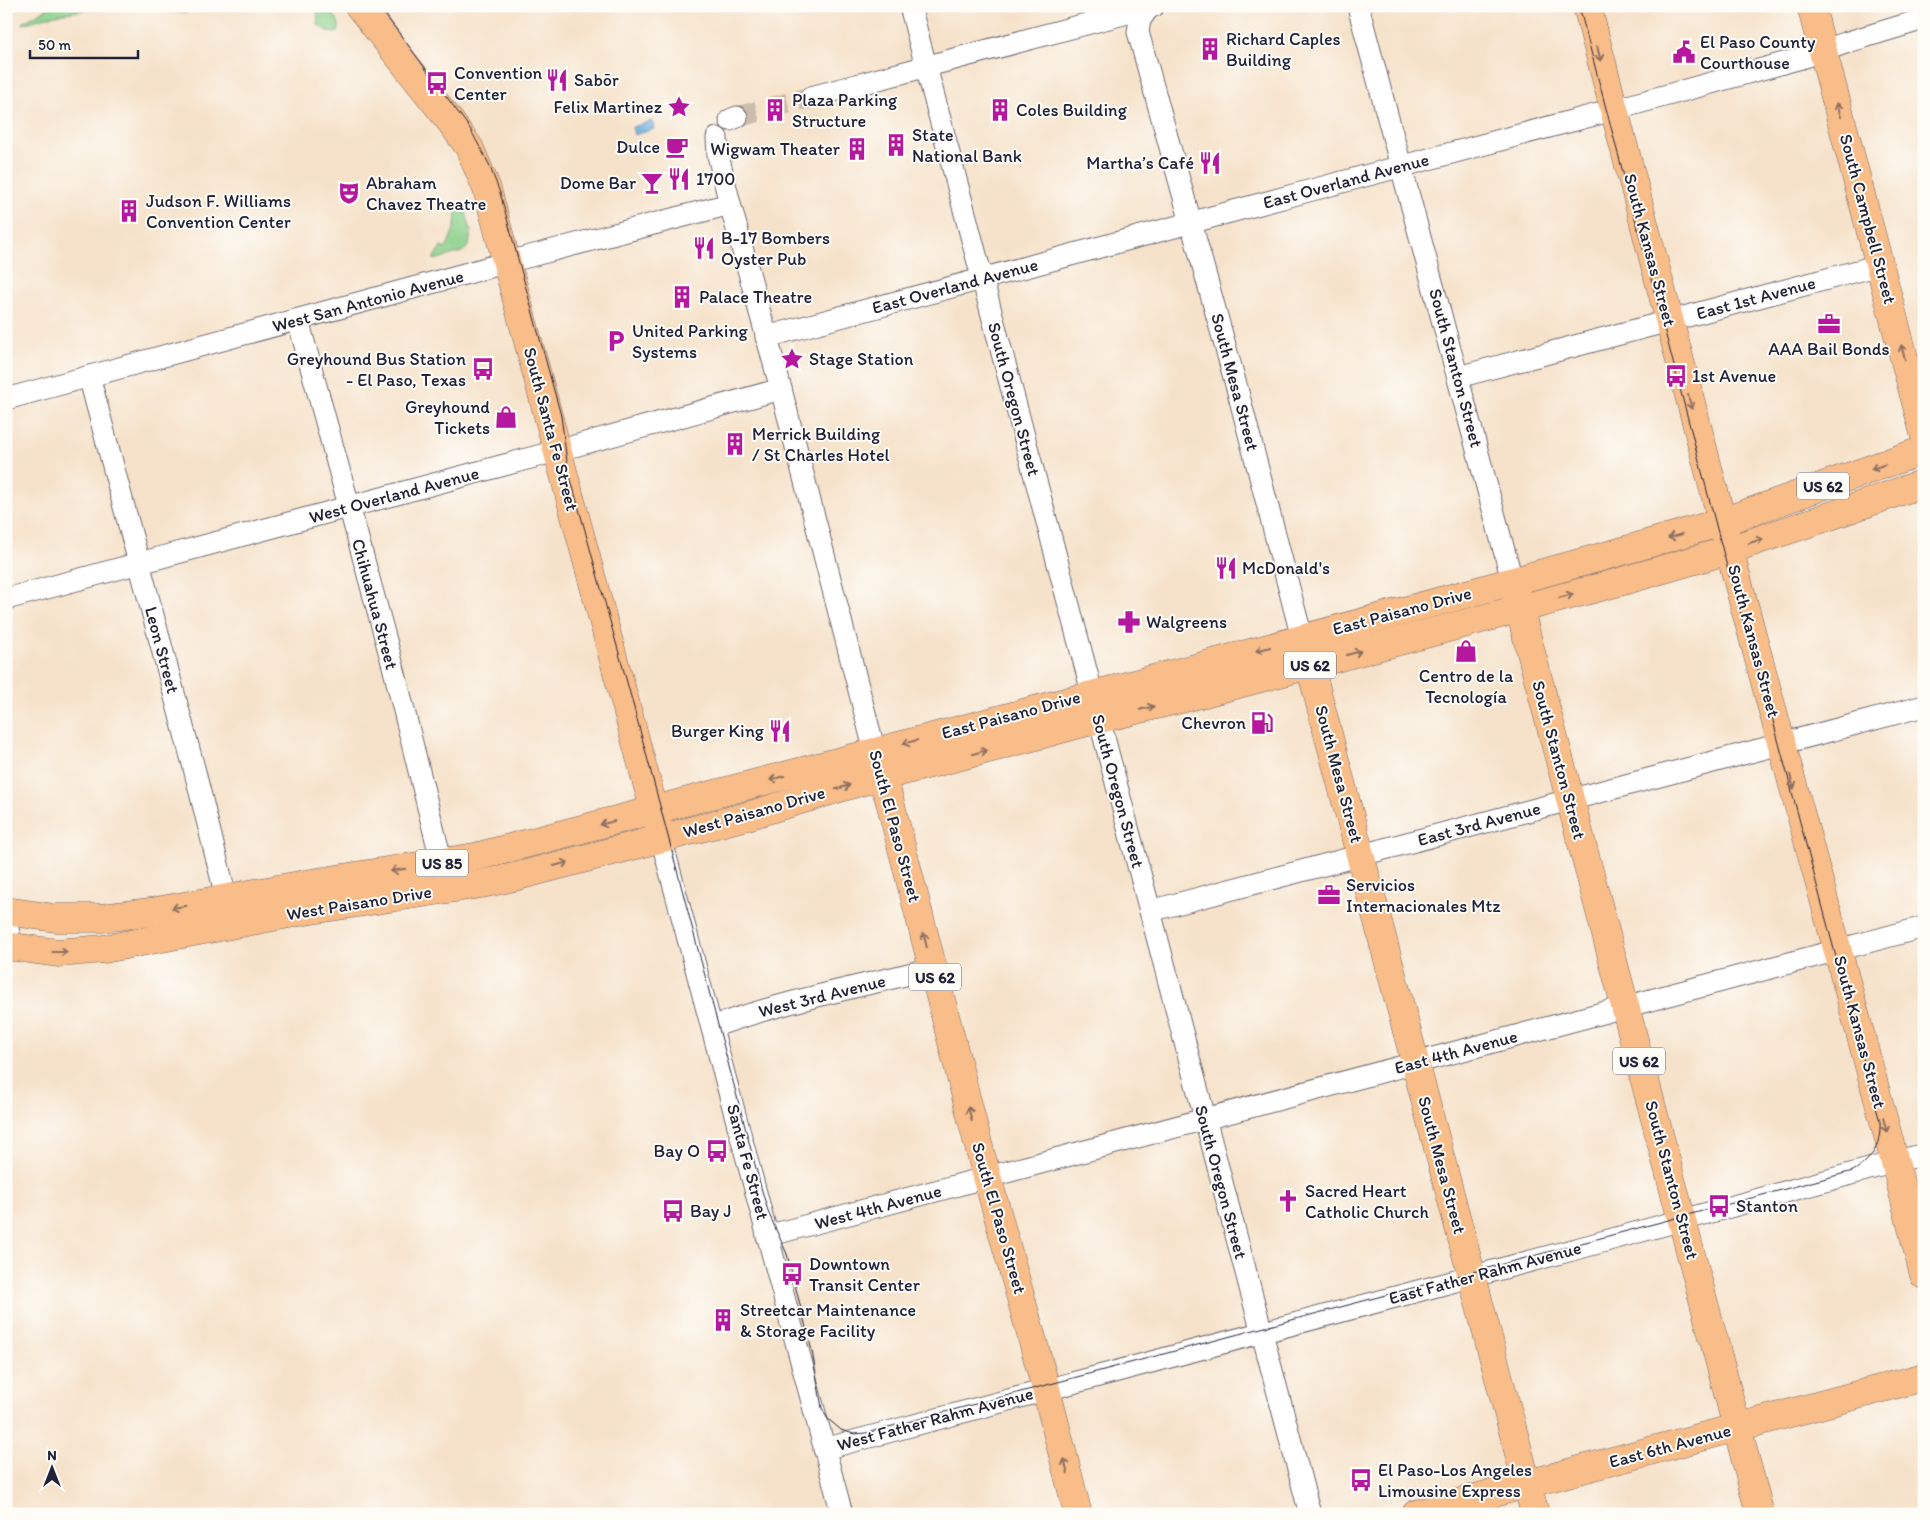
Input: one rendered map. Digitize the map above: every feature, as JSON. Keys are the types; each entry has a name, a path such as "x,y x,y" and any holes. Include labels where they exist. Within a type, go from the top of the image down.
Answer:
{"main road":[{"name":"South Santa Fe Street","path":"359,6 469,147 491,202 654,811"},
{"name":"South Kansas Street","path":"1587,6 1729,550 1924,1275"},
{"name":"South Campbell Street","path":"1811,6 1924,433"},
{"name":"East Paisano Drive","path":"878,764 1096,706 1302,638 1616,553 1722,522 1924,450"},
{"name":"East Paisano Drive","path":"1096,706 1310,665 1729,550 1924,483"},
{"name":"South Stanton Street","path":"1512,580 1760,1514"},
{"name":"South Mesa Street","path":"1302,638 1535,1514"},
{"name":"West Paisano Drive","path":"9,947 58,953 104,949 230,911 475,857 654,811 878,764"},
{"name":"West Paisano Drive","path":"6,911 55,918 102,918 151,912 230,911 375,899 448,889 514,877 747,816 878,764"},
{"name":"South El Paso Street","path":"878,764 1078,1514"},
{"name":"Santa Fe Street","path":"654,811 662,838"},
{"name":"East 6th Avenue","path":"1416,1514 1924,1377"}],"street":[{"name":"South Oregon Street","path":"910,6 1310,1514"},
{"name":"South Stanton Street","path":"1358,6 1512,580"},
{"path":"811,98 1151,7"},
{"name":"South Mesa Street","path":"1151,7 1140,20 1138,32 1192,223 1302,638"},
{"name":"East Overland Avenue","path":"766,337 1613,110 1798,59 1924,19"},
{"name":"South El Paso Street","path":"717,138 718,155 730,204 781,389 878,764"},
{"name":"West San Antonio Avenue","path":"6,399 730,204"},
{"name":"East 1st Avenue","path":"1458,377 1880,265"},
{"name":"Chihuahua Street","path":"298,320 393,666 448,889"},
{"name":"Leon Street","path":"89,376 199,786 230,911"},
{"name":"West Overland Avenue","path":"6,599 781,389"},
{"name":"East 3rd Avenue","path":"1150,911 1361,857 1464,827 1570,801 1924,706"},
{"name":"Santa Fe Street","path":"662,838 842,1514"},
{"path":"6,916 9,947"},
{"name":"East 4th Avenue","path":"988,1178 1924,927"},
{"name":"West 3rd Avenue","path":"712,1027 808,999 933,968"},
{"name":"East Father Rahm Avenue","path":"1046,1389 1924,1154"},
{"name":"West 4th Avenue","path":"767,1236 988,1178"},
{"name":"West Father Rahm Avenue","path":"824,1448 1046,1389"}],"green space":[{"path":"52,6 182,6 188,11 186,13 144,8 104,8 64,13 22,23"},
{"path":"317,6 326,6 334,15 339,25 338,32 332,33 318,25"},
{"path":"457,203 463,203 471,231 469,246 462,252 434,260 441,247 446,249 455,226"}],"water":[{"path":"652,121 654,129 634,135 632,127"}],"tunnel":[{"path":"737,117 811,97"}],"tram line":[{"path":"379,6 469,127 489,164 500,193 561,416 568,469 633,704 762,1191 769,1214 787,1254 812,1351 822,1408 827,1418 841,1430 854,1434 866,1433 1853,1171 1866,1162 1874,1151 1879,1138 1880,1122 1768,702 1730,578 1579,6"}],"place":[{"name":"Richard Caples Building","path":"1210,49"},
{"name":"El Paso County Courthouse","path":"1684,52"},
{"name":"Sabōr","path":"557,80"},
{"name":"Convention Center","path":"437,83"},
{"name":"Felix Martinez","path":"679,107"},
{"name":"Plaza Parking Structure","path":"775,110"},
{"name":"Coles Building","path":"1000,110"},
{"name":"State National Bank","path":"896,145"},
{"name":"Dulce","path":"677,147"},
{"name":"Wigwam Theater","path":"857,149"},
{"name":"Martha’s Café","path":"1210,163"},
{"name":"1700","path":"679,179"},
{"name":"Dome Bar","path":"652,183"},
{"name":"Abraham Chavez Theatre","path":"349,193"},
{"name":"Judson F. Williams Convention Center","path":"129,211"},
{"name":"B-17 Bombers Oyster Pub","path":"704,248"},
{"name":"Palace Theatre","path":"682,297"},
{"name":"AAA Bail Bonds","path":"1829,324"},
{"name":"United Parking Systems","path":"616,341"},
{"name":"Stage Station","path":"792,359"},
{"name":"Greyhound Bus Station - El Paso, Texas","path":"483,369"},
{"name":"1st Avenue","path":"1676,376"},
{"name":"Greyhound Tickets","path":"506,417"},
{"name":"Merrick Building / St Charles Hotel","path":"735,444"},
{"name":"McDonald's","path":"1226,568"},
{"name":"Walgreens","path":"1129,622"},
{"name":"Centro de la Tecnología","path":"1466,651"},
{"name":"Chevron","path":"1262,723"},
{"name":"Burger King","path":"780,731"},
{"name":"Servicios Internacionales Mtz","path":"1329,895"},
{"name":"Bay O","path":"717,1151"},
{"name":"Sacred Heart Catholic Church","path":"1288,1201"},
{"name":"Stanton","path":"1719,1206"},
{"name":"Bay J","path":"673,1211"},
{"name":"Downtown Transit Center","path":"792,1274"},
{"name":"Streetcar Maintenance & Storage Facility","path":"723,1320"},
{"name":"El Paso-Los Angeles Limousine Express","path":"1361,1480"}]}
